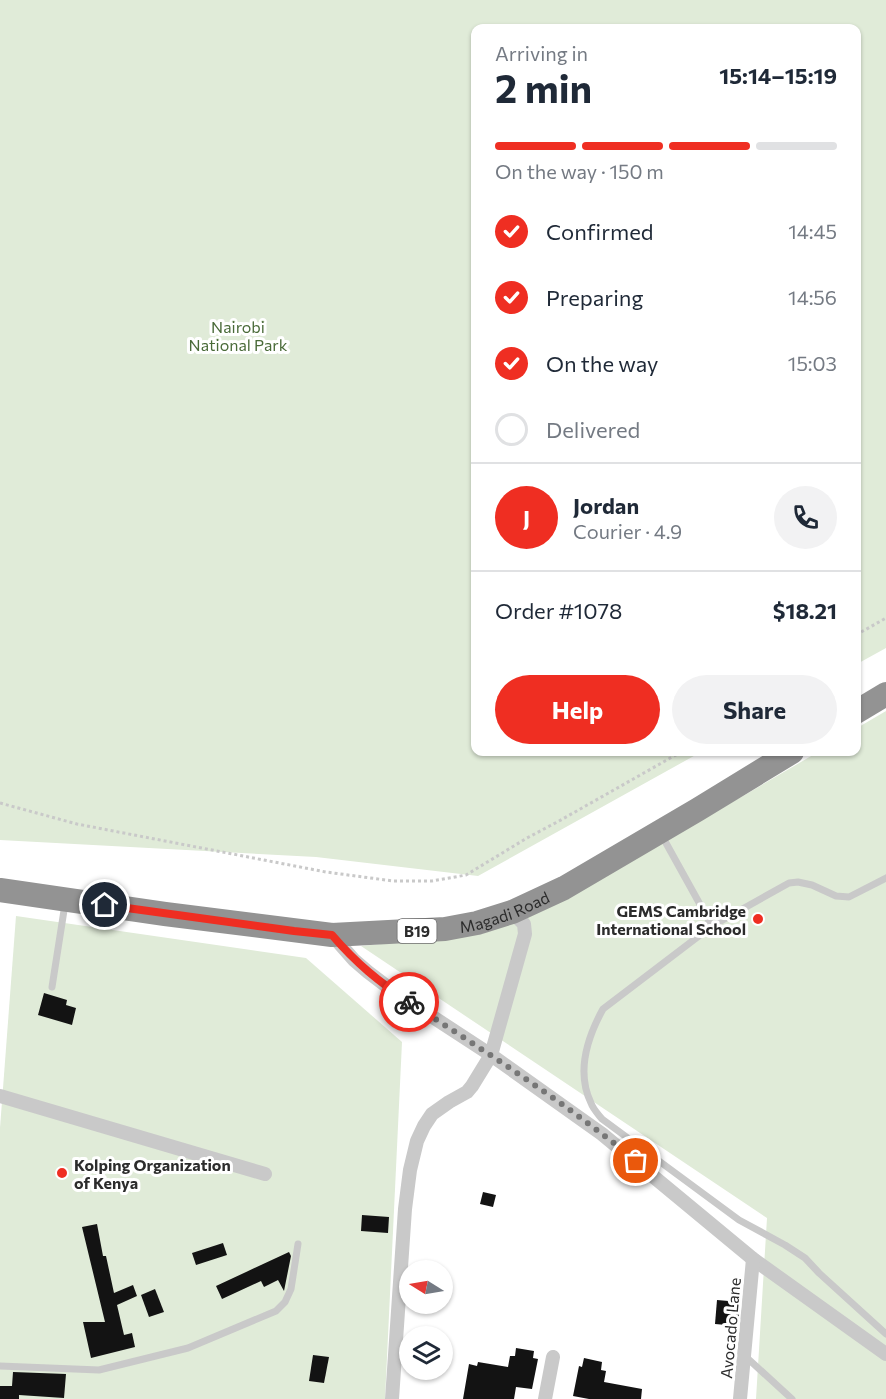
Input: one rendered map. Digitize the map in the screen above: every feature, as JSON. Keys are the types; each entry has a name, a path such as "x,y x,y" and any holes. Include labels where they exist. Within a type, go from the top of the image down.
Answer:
{"highway":[{"path":"861,709 886,694"},
{"name":"Magadi Road","path":"0,894 66,899 332,935 445,929 477,923 512,912 564,888 785,756"}],"street":[{"path":"392,1399 405,1209 410,1170 417,1141 432,1114 472,1086 490,1055 525,934 524,924 512,912"},
{"path":"332,935 354,960 393,991 490,1055 602,1134 753,1259 886,1354"},
{"path":"0,1096 265,1174"},
{"name":"Avocado Lane","path":"740,1399 753,1259"},
{"path":"545,1399 553,1357"}],"lane":[{"path":"659,832 712,926"},
{"path":"886,878 849,897 836,896 812,885 789,883 712,926 603,1010 593,1026 587,1045 584,1070 591,1104 602,1119 740,1220 805,1258 886,1334"},
{"path":"52,987 66,899"},
{"path":"0,1366 99,1370 188,1348 276,1311 285,1302 291,1289 298,1244"},
{"path":"744,1356 792,1399"}],"path":[{"path":"861,632 886,618"},
{"path":"0,803 77,824 326,872 393,881 432,880 466,875 674,756"}],"green space":[{"name":"Nairobi National Park","path":"0,0 886,0 886,648 861,662 861,24 471,24 471,756 694,756 478,876 316,857 0,840"},
{"path":"886,711 886,1399 756,1399 767,1218 361,946 482,934 743,796 811,756 861,756 861,726"},
{"path":"16,916 306,958 402,1042 385,1399 0,1399 0,1128"}],"building":[{"path":"44,993 67,1000 66,1005 76,1008 72,1025 38,1015"},
{"path":"483,1192 496,1195 493,1207 480,1204"},
{"path":"362,1215 389,1217 388,1233 361,1231"},
{"path":"97,1224 103,1256 106,1256 114,1293 133,1285 137,1296 117,1305 124,1335 132,1333 135,1347 91,1358 83,1322 105,1322 82,1227"},
{"path":"223,1243 227,1255 196,1265 192,1253"},
{"path":"289,1252 291,1256 284,1291 278,1280 264,1287 261,1281 222,1299 216,1286"},
{"path":"155,1289 164,1312 149,1317 141,1295"},
{"path":"717,1300 740,1302 738,1326 715,1324"},
{"path":"516,1348 534,1351 533,1358 538,1359 532,1389 516,1387 514,1399 463,1399 469,1364 477,1366 478,1362 508,1367 510,1356 515,1356"},
{"path":"313,1355 329,1357 324,1383 309,1381"},
{"path":"584,1358 602,1362 601,1370 606,1371 604,1382 642,1389 641,1399 589,1399 573,1396 579,1366 582,1367"},
{"path":"13,1372 66,1374 64,1398 19,1395 19,1399 0,1399 0,1386 12,1386"}],"way so far":[{"path":"409,1002 490,1055 602,1134 636,1161"}],"place":[{"name":"GEMS Cambridge International School","path":"758,919"},
{"name":"Kolping Organization of Kenya","path":"62,1173"}],"route":[{"path":"105,905 332,935 354,960 409,1002"}]}
